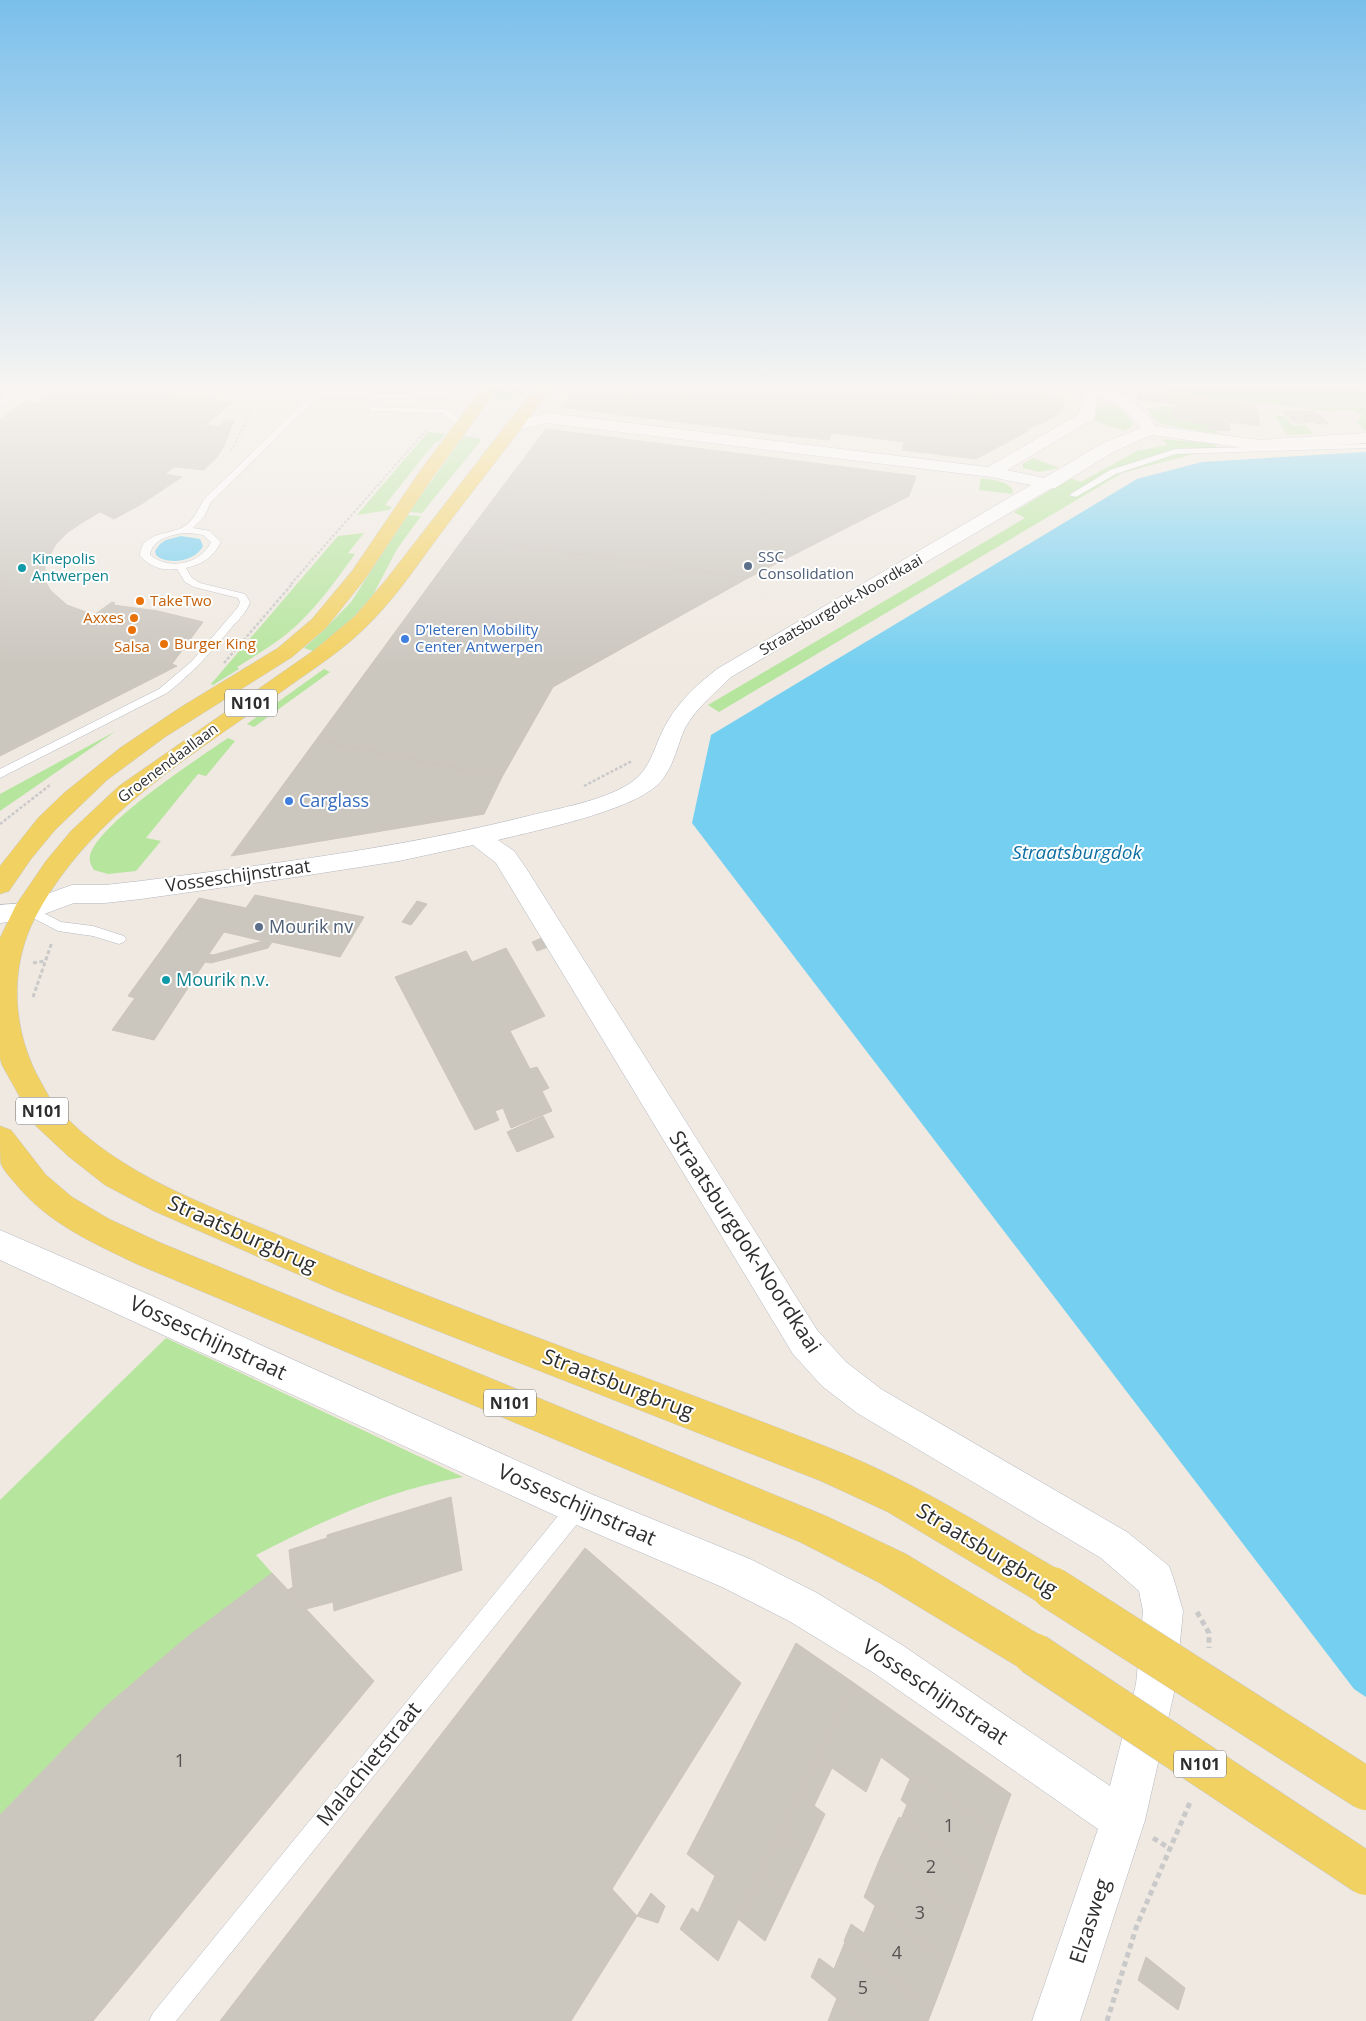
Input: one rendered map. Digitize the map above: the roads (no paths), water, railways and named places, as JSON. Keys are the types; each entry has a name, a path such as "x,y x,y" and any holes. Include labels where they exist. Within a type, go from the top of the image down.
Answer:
{"main road":[{"name":"Groenendaallaan","path":"0,885 33,838 72,798 102,771 139,744 286,651 320,623 349,590 425,478"},
{"name":"Groenendaallaan","path":"12,913 80,837 127,791 320,655 362,620 392,585 473,478"},
{"name":"Straatsburgbrug","path":"12,913 10,946 4,968 3,986 8,1035 16,1065 46,1117 79,1146 116,1174 157,1197 348,1280 830,1466 901,1499 1052,1588 1366,1789"},
{"name":"N101","path":"0,1139 16,1162 49,1198 92,1227 150,1254 813,1529 892,1568 1034,1654 1366,1874"}],"street":[{"path":"1022,478 1049,484"},
{"name":"Straatsburgdok-Noordkaai","path":"664,756 674,729 689,705 724,673 1058,478"},
{"name":"Vosseschijnstraat","path":"12,913 72,894 105,894 171,886 377,857 478,837 569,812 636,790 657,773 664,756"},
{"name":"Straatsburgdok-Noordkaai","path":"478,837 505,857 517,874 771,1289 805,1342 834,1374 869,1400 1114,1545 1155,1580 1163,1611 1156,1684 1123,1820"},
{"name":"Vosseschijnstraat","path":"0,1245 578,1507 736,1573 803,1607 888,1659 1123,1820"},
{"name":"Elzasweg","path":"1056,2021 1123,1820"}],"lane":[{"path":"185,530 201,515 207,501 231,478"},
{"path":"1073,495 1102,478"},
{"path":"185,530 209,534 216,542 215,547 206,557 180,566 153,564 145,556 145,552 152,542 158,538 185,530"},
{"path":"0,774 163,691 178,680 204,655 243,608 245,602 242,596 197,585 188,580 180,566"},
{"path":"12,913 33,913 58,926 93,931 119,939"},
{"name":"Malachietstraat","path":"161,2021 578,1507"}],"water":[{"name":"Straatsburgdok","path":"1366,478 1366,1697 1354,1689 692,823 711,735 1137,479"},
{"path":"181,536 200,539 203,546 194,555 181,560 167,560 156,555 155,551 160,544 166,540"}],"place":[{"name":"SSC Consolidation","path":"748,566"},
{"name":"Kinepolis Antwerpen","path":"22,568"},
{"name":"TakeTwo","path":"140,601"},
{"name":"Axxes","path":"134,618"},
{"name":"Salsa","path":"132,630"},
{"name":"D’Ieteren Mobility Center Antwerpen","path":"405,639"},
{"name":"Burger King","path":"164,644"},
{"name":"Carglass","path":"289,801"},
{"name":"Mourik nv","path":"259,927"},
{"name":"Mourik n.v.","path":"166,980"}]}
